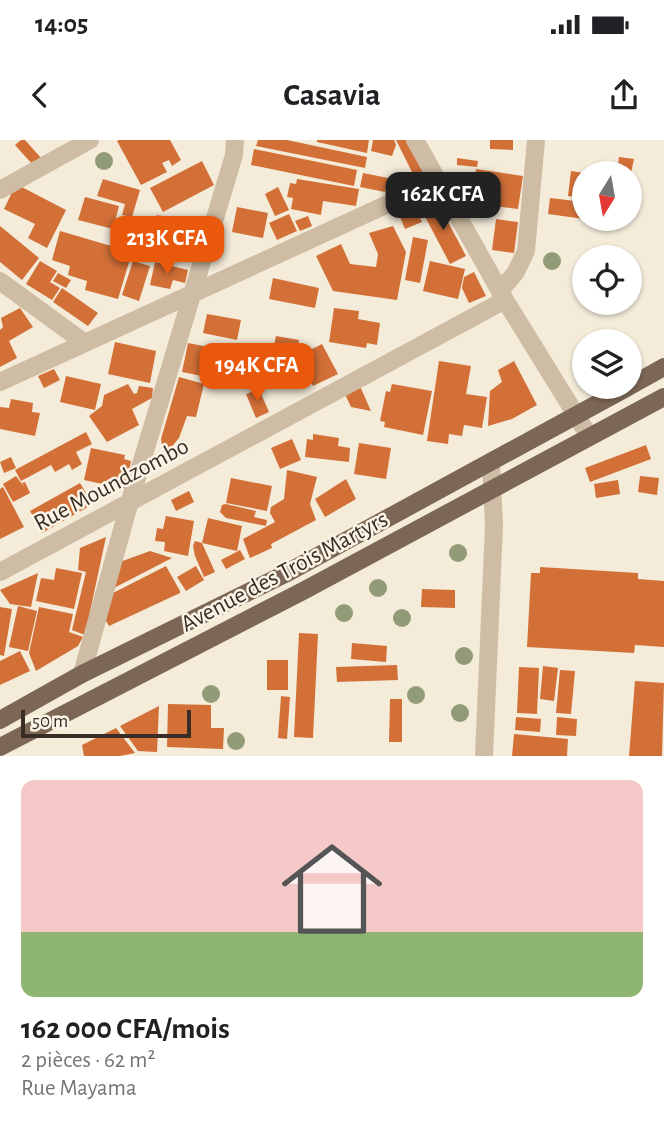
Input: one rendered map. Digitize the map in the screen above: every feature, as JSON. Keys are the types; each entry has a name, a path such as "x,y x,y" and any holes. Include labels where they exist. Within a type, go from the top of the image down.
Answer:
{"main road":[{"name":"Avenue des Trois Martyrs","path":"642,379 664,368"},
{"name":"Avenue des Trois Martyrs","path":"0,747 303,591 664,397"},
{"name":"Avenue des Trois Martyrs","path":"0,720 82,674 285,574 605,399"}],"street":[{"path":"0,190 90,140"},
{"path":"82,674 130,501 234,155 235,140"},
{"path":"415,140 502,295 589,436"},
{"path":"502,295 526,251 536,140"},
{"path":"0,382 438,181"},
{"path":"0,281 85,343"},
{"name":"Rue Moundzombo","path":"0,572 502,295"},
{"path":"484,756 494,525 491,462"}],"building":[{"path":"25,140 41,158 33,165 15,145"},
{"path":"170,140 181,160 172,166 169,160 162,163 167,172 141,185 117,141"},
{"path":"258,140 287,140 367,157 365,168 256,146"},
{"path":"317,140 369,140 367,153"},
{"path":"373,140 394,140 396,145 392,156 371,151"},
{"path":"396,140 407,140 423,172 414,176"},
{"path":"490,140 513,140 513,150 490,149"},
{"path":"254,149 357,170 354,186 251,165"},
{"path":"619,157 634,159 634,161 618,161"},
{"path":"457,158 478,161 477,167 457,165"},
{"path":"202,161 214,185 163,212 150,188"},
{"path":"476,169 523,176 518,209 471,203"},
{"path":"571,171 572,196 568,196"},
{"path":"363,173 388,178 385,192 360,187"},
{"path":"103,179 140,190 132,217 122,215 125,204 97,196"},
{"path":"297,179 359,189 356,206 323,201 321,215 291,209 293,198 287,197 290,183 296,184"},
{"path":"16,184 66,210 47,248 28,238 35,224 4,209"},
{"path":"278,187 289,210 275,216 265,194"},
{"path":"85,197 119,206 113,229 78,220"},
{"path":"550,198 572,201 572,217 548,214"},
{"path":"437,201 466,256 450,264 421,209"},
{"path":"415,206 422,222 405,229 398,212"},
{"path":"237,207 268,213 263,238 232,232"},
{"path":"289,214 297,231 277,240 269,223"},
{"path":"157,215 202,224 197,245 153,237"},
{"path":"308,216 312,226 300,231 295,221"},
{"path":"496,219 518,222 514,253 492,250"},
{"path":"0,226 39,258 22,280 0,262"},
{"path":"393,226 406,252 397,300 333,291 316,256 341,244 350,264 376,267 378,254 369,233"},
{"path":"60,231 132,252 118,299 85,290 87,281 68,275 70,266 52,260"},
{"path":"413,237 428,240 420,283 405,280"},
{"path":"40,261 57,271 50,282 60,288 52,300 26,284"},
{"path":"133,261 150,266 139,301 122,295"},
{"path":"430,261 465,269 458,299 423,291"},
{"path":"155,262 188,270 185,283 173,280 170,289 150,285"},
{"path":"474,272 486,296 469,303 462,288 464,277"},
{"path":"58,273 71,280 66,288 53,281"},
{"path":"273,278 319,288 315,308 269,299"},
{"path":"62,288 98,313 88,326 53,302"},
{"path":"20,308 33,327 9,341 17,358 0,367 0,330 3,327 1,318"},
{"path":"334,308 359,311 358,319 380,323 377,345 367,343 366,348 329,342"},
{"path":"207,314 241,320 237,340 203,333"},
{"path":"276,336 299,340 295,362 283,360 284,355 273,350"},
{"path":"115,342 156,351 150,383 108,374"},
{"path":"188,343 244,354 238,383 182,372"},
{"path":"322,344 338,374 313,386 298,356"},
{"path":"259,359 296,366 292,389 255,383"},
{"path":"439,361 471,366 466,394 487,397 482,428 464,425 462,436 449,434 448,444 427,441"},
{"path":"514,361 537,405 512,419 488,426 490,391 502,382 498,370"},
{"path":"54,369 60,380 44,388 38,376"},
{"path":"66,376 101,384 95,410 60,402"},
{"path":"179,377 204,384 196,417 187,416 179,438 164,456 161,439"},
{"path":"128,384 134,394 139,386 153,388 152,398 132,409 139,425 107,442 89,416 102,406 104,395"},
{"path":"359,384 371,411 351,407 344,392"},
{"path":"392,384 432,391 423,435 384,427 385,422 380,421 386,391 390,392"},
{"path":"259,389 269,412 256,418 246,394"},
{"path":"11,399 33,403 32,412 40,413 35,436 0,429 0,407 9,408"},
{"path":"86,432 92,444 76,452 82,464 72,470 69,464 55,472 51,465 21,481 15,470"},
{"path":"313,434 339,438 338,446 350,448 349,462 305,457 307,439 313,440"},
{"path":"292,439 301,460 280,469 271,448"},
{"path":"359,443 391,448 386,479 354,474"},
{"path":"646,445 651,459 590,482 585,468"},
{"path":"91,448 125,455 124,459 131,461 125,489 84,480"},
{"path":"11,457 16,468 4,473 0,462"},
{"path":"287,470 317,477 310,504 316,520 271,544 272,548 250,558 243,539 275,522 270,513 271,507 284,499"},
{"path":"16,476 25,488 22,483 25,482 30,493 13,502 3,484"},
{"path":"640,476 659,478 657,495 638,492"},
{"path":"231,478 272,486 267,511 226,503"},
{"path":"346,479 356,499 325,517 315,499"},
{"path":"618,480 620,494 596,498 594,484"},
{"path":"80,483 93,504 42,533 30,511"},
{"path":"3,487 24,527 0,539 0,489"},
{"path":"189,491 194,502 176,511 171,500"},
{"path":"222,505 256,511 254,517 267,520 266,526 226,518 220,512"},
{"path":"166,516 194,521 188,556 164,551 165,542 155,541 157,528 163,529"},
{"path":"208,518 242,526 237,551 202,543"},
{"path":"106,537 85,635 72,630 86,572 78,570 80,548"},
{"path":"195,541 202,543 215,572 204,577 195,556"},
{"path":"240,550 245,559 226,569 221,560"},
{"path":"150,551 172,558 112,589 117,563"},
{"path":"166,566 180,593 109,626 106,621 100,619 113,593"},
{"path":"196,566 204,580 186,591 177,577"},
{"path":"540,567 638,573 638,579 664,581 664,647 635,645 634,653 527,647 531,573 540,573"},
{"path":"56,568 82,573 74,609 36,601 41,578 54,580"},
{"path":"38,573 31,607 10,604 0,590"},
{"path":"422,589 455,590 455,608 421,607"},
{"path":"18,606 37,611 28,651 9,647"},
{"path":"0,607 12,609 4,656 0,655"},
{"path":"39,607 73,614 69,632 83,637 78,646 36,671 29,653"},
{"path":"299,633 318,634 313,738 294,737"},
{"path":"352,643 387,646 386,662 351,659"},
{"path":"20,651 30,671 0,685 0,661"},
{"path":"267,660 288,660 288,690 267,690"},
{"path":"397,665 398,680 337,682 336,667"},
{"path":"543,666 558,668 554,701 540,699"},
{"path":"519,667 539,668 537,714 517,713"},
{"path":"560,670 575,671 571,714 556,713"},
{"path":"635,681 664,683 662,756 629,756"},
{"path":"281,696 290,697 287,739 278,738"},
{"path":"390,699 402,699 402,742 389,742"},
{"path":"168,704 211,705 211,728 224,728 223,749 167,747"},
{"path":"159,706 157,752 138,751 120,726"},
{"path":"516,717 541,719 540,732 515,730"},
{"path":"557,717 577,719 576,736 556,735"},
{"path":"116,728 135,753 120,756 84,756 82,745"},
{"path":"514,734 568,739 567,756 512,756"}]}
